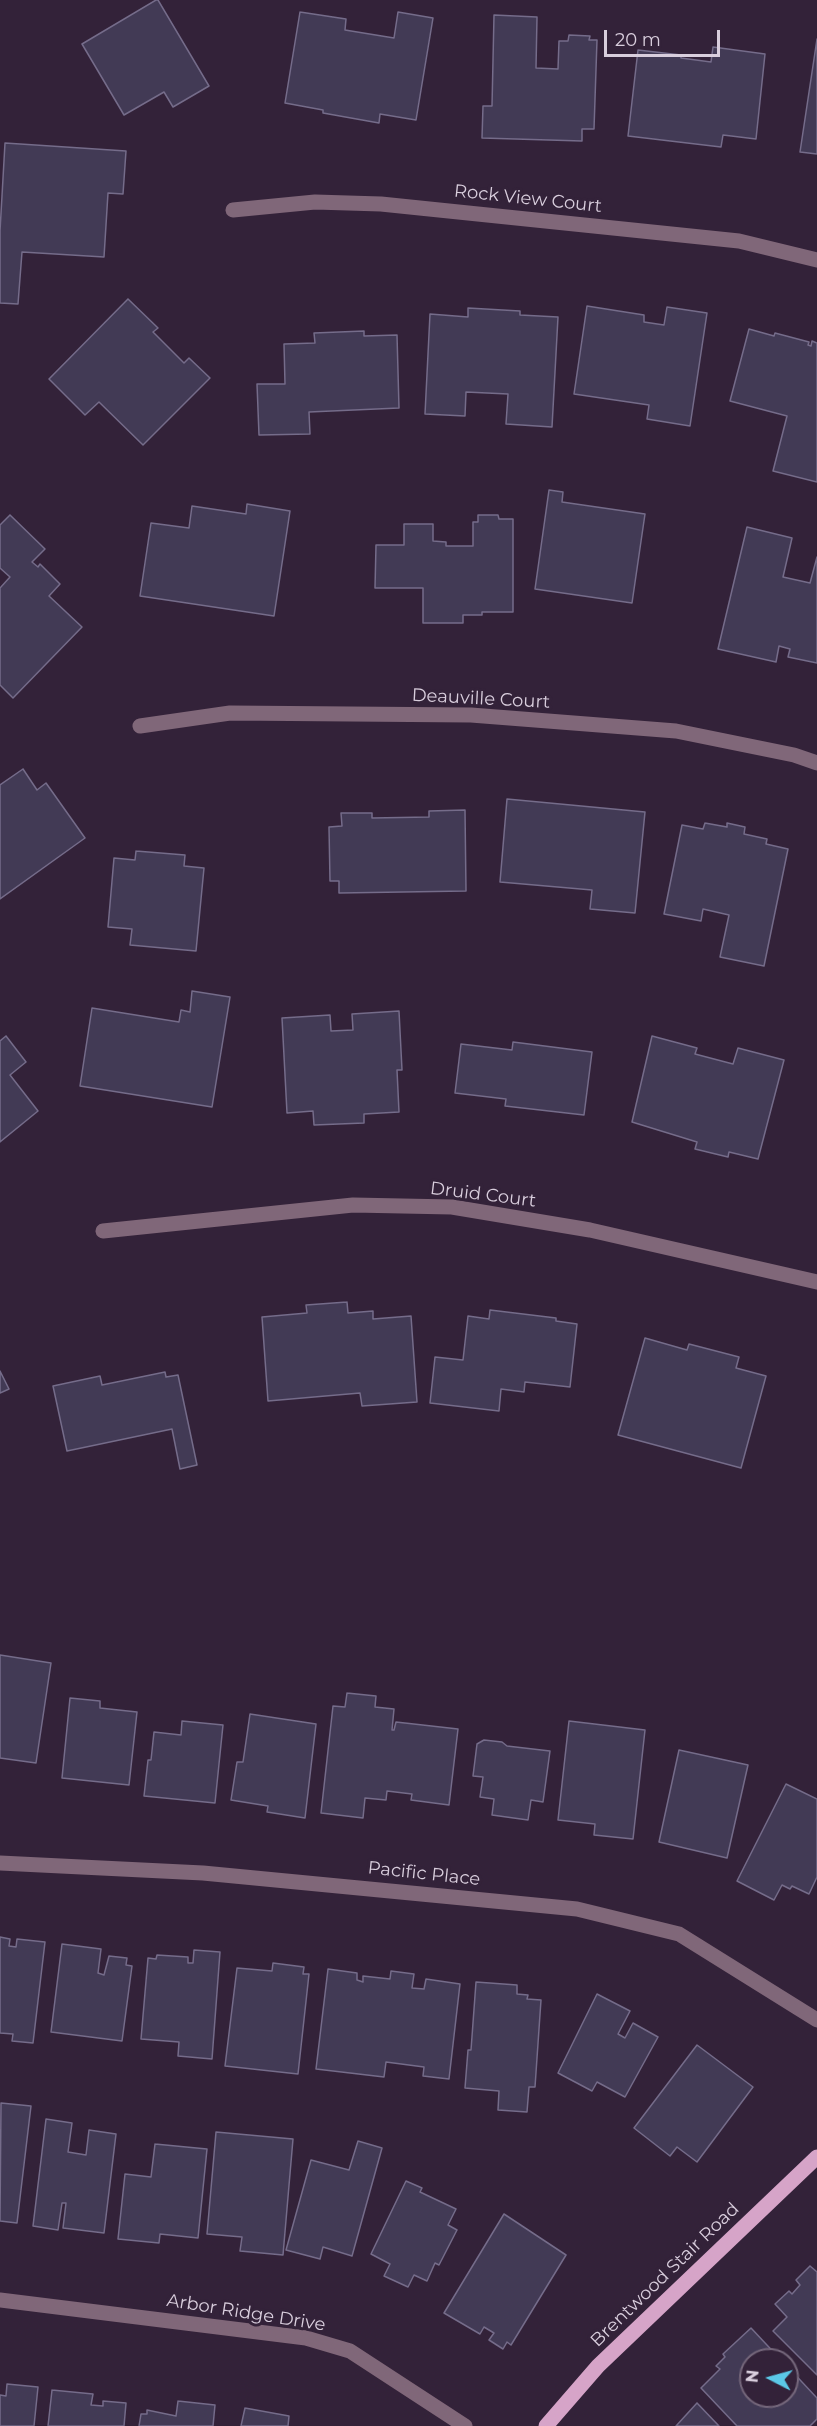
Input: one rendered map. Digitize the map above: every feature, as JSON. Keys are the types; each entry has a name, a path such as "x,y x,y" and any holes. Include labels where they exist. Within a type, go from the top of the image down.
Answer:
{"main road":[{"name":"Brentwood Stair Road","path":"546,2426 598,2366 817,2157"}],"street":[{"name":"Rock View Court","path":"233,210 315,202 381,204 739,241 817,260"},
{"name":"Deauville Court","path":"140,726 230,713 471,715 676,731 794,755 817,763"},
{"name":"Druid Court","path":"103,1231 353,1205 452,1207 590,1230 817,1282"},
{"name":"Pacific Place","path":"0,1863 203,1873 577,1909 679,1934 817,2020"},
{"name":"Arbor Ridge Drive","path":"0,2300 306,2338 350,2351 465,2426"}],"building":[{"path":"156,0 209,86 173,107 164,92 124,115 82,44"},
{"path":"300,12 346,19 345,30 394,38 398,12 433,18 416,120 380,114 379,123 323,113 323,110 285,103"},
{"path":"494,15 537,17 536,68 558,69 559,41 568,41 569,35 590,36 589,40 597,40 594,129 582,129 582,141 482,138 483,106 492,106"},
{"path":"817,39 817,154 800,152"},
{"path":"713,47 765,54 756,139 723,135 721,147 628,136 638,50 681,55 681,58 711,62"},
{"path":"5,143 126,151 123,194 108,193 104,257 22,252 18,304 0,303 0,231"},
{"path":"128,299 158,328 153,332 184,363 189,358 210,378 143,445 99,402 85,415 49,379"},
{"path":"587,306 644,315 644,322 664,325 667,307 707,313 690,426 647,419 649,405 574,394"},
{"path":"468,308 520,311 520,315 558,317 552,427 506,424 508,394 466,392 465,416 425,414 430,314 468,317"},
{"path":"749,329 809,342 808,345 811,346 812,341 817,343 817,482 773,471 787,416 730,401"},
{"path":"364,331 364,336 397,335 399,408 309,412 310,434 259,435 257,384 285,384 284,344 315,343 314,333"},
{"path":"549,490 563,492 562,502 645,514 632,603 535,589"},
{"path":"247,504 290,511 274,616 140,596 151,523 189,528 192,506 246,514"},
{"path":"10,515 45,549 32,562 38,567 40,564 60,584 49,596 82,627 13,698 0,685 0,588 10,577 0,568 0,525"},
{"path":"478,515 498,515 499,519 513,519 513,612 482,612 482,615 463,615 463,623 423,623 423,588 375,588 376,545 404,545 404,524 433,524 433,541 446,542 446,546 473,546 473,522 478,522"},
{"path":"747,527 792,538 783,577 810,583 817,557 817,663 788,657 790,649 779,646 776,662 718,649"},
{"path":"23,769 37,790 46,783 85,838 0,899 0,785"},
{"path":"507,799 645,812 635,913 590,909 592,890 500,882"},
{"path":"465,810 466,891 339,893 339,881 330,881 329,827 342,826 341,813 372,813 372,818 429,817 429,811"},
{"path":"705,823 727,827 727,823 745,827 744,834 767,839 766,844 788,849 764,966 720,957 729,915 703,909 701,921 664,914 682,825 703,829"},
{"path":"136,851 185,855 184,866 204,868 196,951 130,945 132,929 108,927 114,858 135,860"},
{"path":"192,991 230,997 212,1107 80,1086 92,1008 179,1022 181,1010 190,1012"},
{"path":"399,1011 402,1070 397,1070 399,1112 364,1114 364,1123 314,1125 313,1111 287,1113 282,1018 330,1015 331,1031 353,1030 352,1014"},
{"path":"6,1036 26,1062 10,1075 38,1111 0,1142 0,1041"},
{"path":"652,1036 697,1048 695,1054 733,1064 738,1048 784,1060 758,1159 729,1152 728,1157 695,1149 697,1142 632,1122"},
{"path":"513,1042 592,1052 584,1115 505,1106 506,1099 455,1093 461,1044 512,1050"},
{"path":"347,1302 348,1313 373,1311 373,1319 411,1316 417,1402 362,1406 360,1393 268,1401 262,1317 307,1313 306,1305"},
{"path":"490,1310 556,1318 556,1321 577,1324 570,1387 525,1382 524,1392 501,1389 499,1411 430,1403 435,1357 463,1360 468,1316 489,1319"},
{"path":"645,1338 687,1350 689,1344 739,1357 736,1368 766,1376 741,1468 618,1435"},
{"path":"0,1371 9,1389 0,1393"},
{"path":"165,1372 166,1377 178,1375 197,1465 180,1469 172,1429 67,1451 53,1386 100,1376 102,1385"},
{"path":"0,1655 51,1663 36,1763 0,1758"},
{"path":"347,1693 376,1696 375,1707 394,1709 392,1730 396,1722 458,1729 449,1805 411,1800 412,1794 387,1791 386,1800 365,1798 363,1818 321,1813 333,1706 345,1707"},
{"path":"70,1698 100,1701 100,1708 137,1712 129,1785 62,1778"},
{"path":"250,1714 316,1724 305,1818 267,1812 268,1806 231,1800 237,1762 243,1762"},
{"path":"182,1721 223,1725 215,1803 144,1796 154,1732 181,1735"},
{"path":"569,1721 645,1730 633,1839 594,1835 595,1824 558,1820"},
{"path":"484,1740 502,1742 507,1746 550,1751 543,1802 531,1800 528,1820 492,1815 494,1799 480,1797 483,1777 473,1776 477,1744"},
{"path":"679,1750 748,1765 727,1858 659,1842"},
{"path":"786,1784 817,1799 817,1877 809,1894 792,1886 790,1889 782,1885 774,1900 737,1881"},
{"path":"0,1937 10,1939 9,1946 16,1947 17,1939 45,1942 33,2043 12,2041 13,2034 0,2033"},
{"path":"62,1944 101,1949 98,1973 104,1975 109,1956 127,1958 126,1965 132,1966 122,2041 51,2032"},
{"path":"194,1950 220,1952 212,2059 178,2056 179,2042 141,2039 148,1958 156,1959 157,1955 188,1957 188,1963 193,1963"},
{"path":"273,1963 304,1967 303,1974 309,1974 298,2074 225,2066 237,1968 272,1971"},
{"path":"328,1969 357,1973 357,1980 363,1982 363,1976 390,1979 391,1971 414,1974 412,1988 424,1989 426,1979 460,1984 449,2079 423,2076 424,2067 386,2062 384,2077 316,2069"},
{"path":"476,1982 517,1985 517,1994 528,1995 527,1999 541,2000 535,2087 529,2087 527,2112 498,2110 499,2091 465,2088 468,2050 471,2050"},
{"path":"597,1994 630,2011 618,2034 625,2038 633,2023 658,2037 625,2097 597,2082 592,2091 558,2073"},
{"path":"697,2045 753,2087 697,2162 677,2147 670,2156 634,2128"},
{"path":"1,2103 31,2106 17,2223 0,2221"},
{"path":"46,2119 72,2123 68,2152 86,2155 89,2130 116,2134 104,2233 63,2228 66,2203 62,2203 58,2230 33,2226"},
{"path":"216,2132 293,2139 283,2255 240,2251 242,2237 207,2234"},
{"path":"358,2141 382,2148 352,2256 323,2247 320,2259 286,2250 311,2160 349,2170"},
{"path":"155,2144 207,2149 198,2238 160,2234 159,2243 118,2239 125,2174 151,2177"},
{"path":"406,2181 422,2188 420,2192 456,2209 448,2225 457,2230 439,2265 435,2263 427,2281 414,2275 408,2287 384,2276 390,2264 371,2254"},
{"path":"504,2214 566,2255 511,2345 507,2342 503,2349 489,2340 494,2333 484,2327 480,2334 444,2313"},
{"path":"810,2266 817,2272 817,2375 799,2357 799,2348 790,2348 773,2331 787,2317 775,2304 789,2291 792,2294 800,2285 796,2280"},
{"path":"751,2328 770,2348 739,2348 739,2408 799,2408 799,2379 817,2398 817,2419 810,2426 737,2426 701,2388 720,2369 716,2366 725,2357 723,2354"},
{"path":"7,2384 38,2387 34,2426 0,2426 0,2395 6,2396"},
{"path":"52,2390 93,2394 91,2405 103,2406 103,2401 126,2403 124,2426 48,2426"},
{"path":"178,2401 215,2405 213,2426 139,2426 141,2414 147,2414 147,2410 176,2416"},
{"path":"697,2403 719,2426 676,2426"},
{"path":"245,2408 289,2416 288,2426 241,2426"}]}
